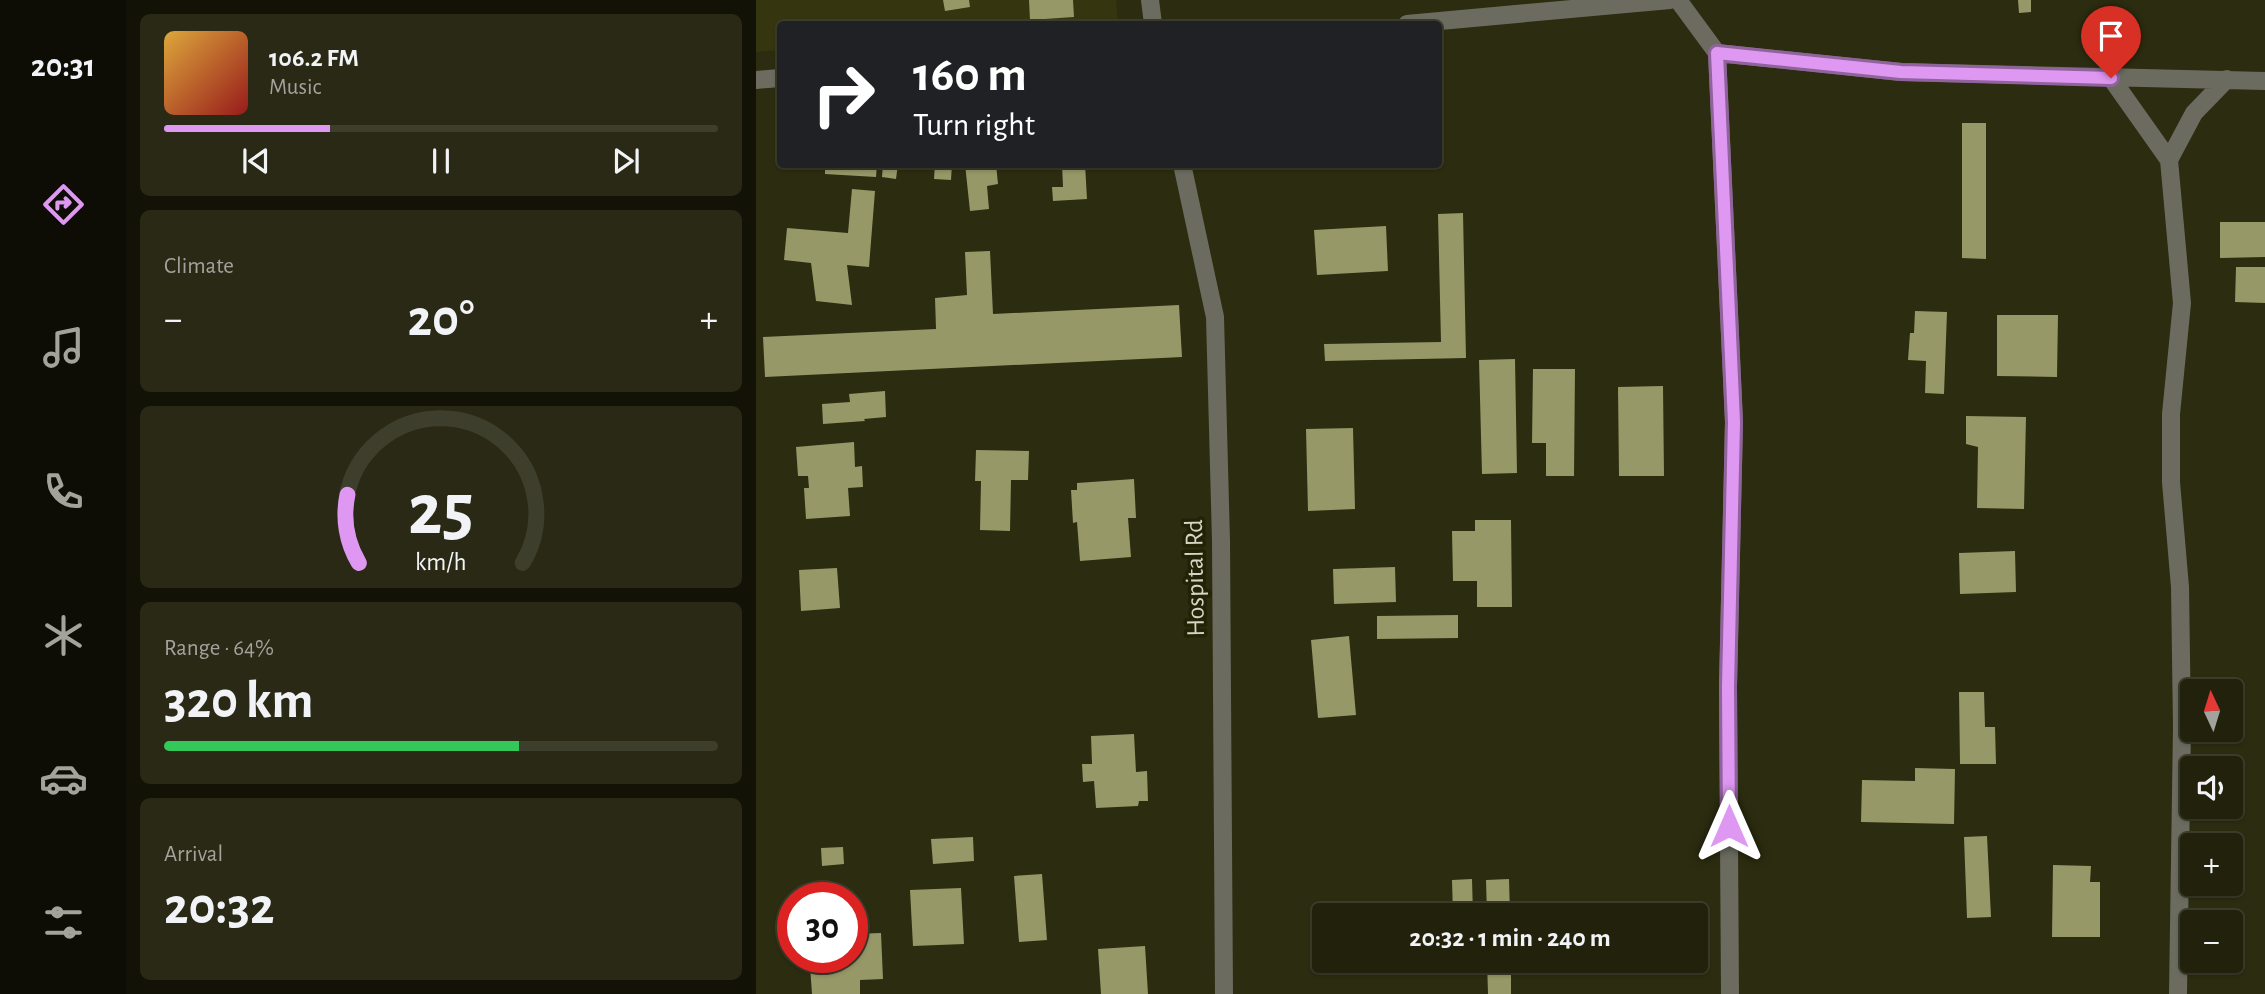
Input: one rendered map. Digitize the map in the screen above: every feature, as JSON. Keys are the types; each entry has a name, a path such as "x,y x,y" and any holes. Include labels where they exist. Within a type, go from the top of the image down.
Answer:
{"street":[{"path":"1150,0 1153,21"},
{"path":"1439,21 1670,0"},
{"path":"1678,0 1717,53 1734,422 1728,687 1730,994"},
{"path":"1717,53 1901,72 2265,81"},
{"path":"2111,78 2169,160 2182,303 2171,414 2171,482 2180,587 2182,726 2178,994"},
{"path":"756,80 777,79"},
{"path":"2169,160 2194,113 2227,79"},
{"name":"Hospital Rd","path":"1183,168 1215,317 1221,541 1224,994"}],"shaded area":[{"path":"756,0 1116,0 1118,21 777,21 777,50 756,52"}],"building":[{"path":"943,0 969,0 970,7 945,11"},
{"path":"1029,0 1073,0 1074,17 1030,20"},
{"path":"2018,0 2031,0 2031,12 2019,13"},
{"path":"1962,123 1986,123 1986,259 1962,258"},
{"path":"825,168 877,168 876,177 825,174"},
{"path":"883,168 897,168 896,179 882,177"},
{"path":"935,168 952,168 951,180 934,179"},
{"path":"965,168 996,168 998,184 987,186 989,209 970,211"},
{"path":"1062,168 1085,168 1087,199 1053,201 1052,187 1063,187"},
{"path":"852,189 875,191 869,267 847,265 852,305 816,301 811,263 784,260 787,228 848,233"},
{"path":"1463,213 1466,358 1325,361 1324,344 1441,342 1438,214"},
{"path":"2220,222 2265,222 2265,257 2220,258"},
{"path":"1386,226 1388,271 1317,275 1314,230"},
{"path":"990,251 993,314 1179,305 1182,357 765,377 763,337 936,329 935,298 967,295 965,252"},
{"path":"2236,267 2265,267 2265,303 2235,302"},
{"path":"1915,311 1947,312 1944,394 1925,393 1926,361 1908,360 1910,333 1914,333"},
{"path":"1997,315 2058,315 2057,377 1997,376"},
{"path":"1515,359 1517,473 1482,474 1479,360"},
{"path":"1533,369 1575,369 1574,476 1546,476 1546,443 1532,443"},
{"path":"1663,386 1664,476 1619,476 1618,387"},
{"path":"885,391 886,417 823,424 822,404 850,402 849,394"},
{"path":"1966,416 2026,417 2024,509 1977,508 1978,447 1966,444"},
{"path":"1353,428 1355,509 1308,511 1306,429"},
{"path":"854,442 855,467 862,466 863,487 848,488 850,516 806,519 804,488 809,488 808,476 798,476 796,447"},
{"path":"976,450 1029,451 1028,480 1011,480 1010,531 980,530 981,481 975,481"},
{"path":"1134,479 1136,518 1128,518 1131,557 1080,561 1077,522 1073,523 1071,490 1077,490 1077,483"},
{"path":"1475,520 1511,520 1512,607 1477,607 1477,581 1453,581 1452,531 1475,531"},
{"path":"2015,551 2016,592 1960,594 1959,553"},
{"path":"1395,567 1396,602 1334,604 1333,569"},
{"path":"837,568 840,608 801,611 799,570"},
{"path":"1458,615 1458,638 1377,639 1377,616"},
{"path":"1349,636 1356,715 1318,718 1311,640"},
{"path":"1959,692 1984,692 1985,727 1995,727 1996,764 1960,764"},
{"path":"1134,734 1136,772 1147,771 1148,801 1139,801 1138,806 1096,808 1094,781 1083,782 1082,764 1092,764 1091,736"},
{"path":"1915,768 1955,769 1954,824 1861,822 1862,780 1915,781"},
{"path":"1987,836 1991,917 1967,918 1964,837"},
{"path":"973,837 974,861 933,864 931,839"},
{"path":"843,847 844,864 822,866 821,848"},
{"path":"2053,865 2091,866 2090,882 2100,882 2100,937 2052,937"},
{"path":"1042,874 1047,940 1019,942 1014,876"},
{"path":"1472,879 1473,903 1453,903 1452,880"},
{"path":"1509,879 1510,903 1487,903 1486,880"},
{"path":"961,888 964,944 913,946 910,890"},
{"path":"868,933 881,933 883,979 860,980 860,994 812,994 810,973 868,973"},
{"path":"1145,946 1148,994 1101,994 1098,949"},
{"path":"1487,973 1511,973 1511,994 1488,994"}],"route":[{"path":"1729,826 1728,687 1734,422 1717,53 1901,72 2111,78"}]}
